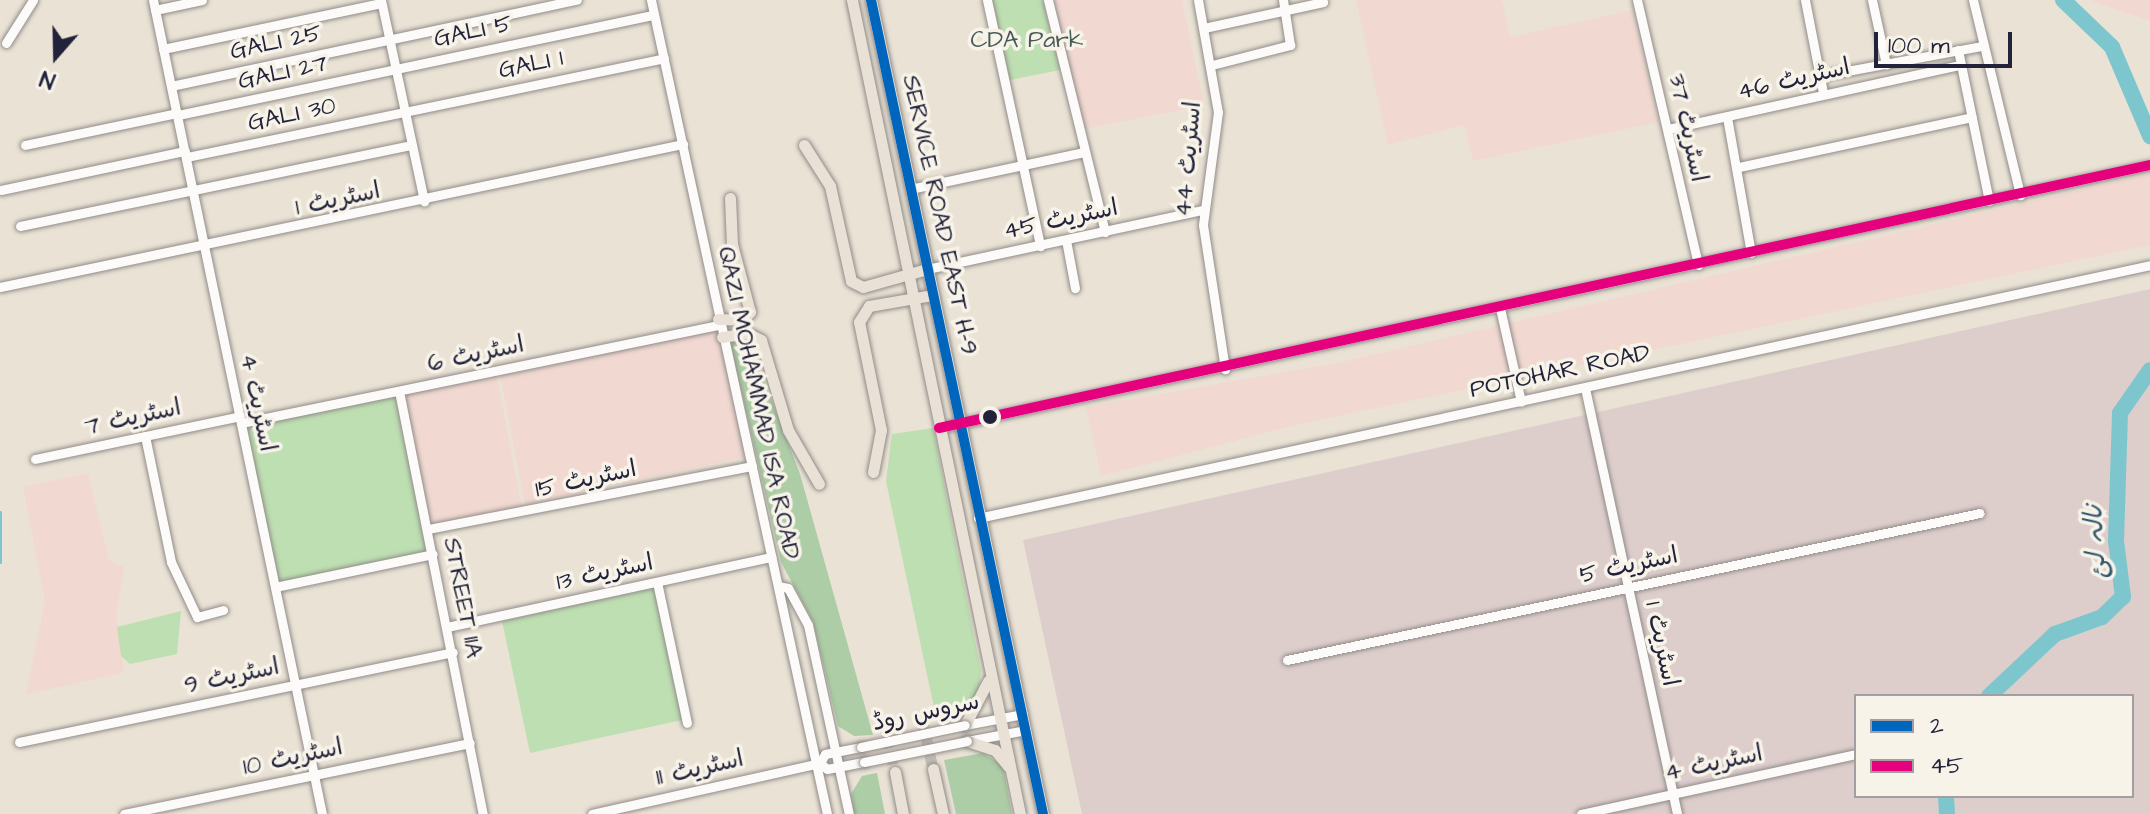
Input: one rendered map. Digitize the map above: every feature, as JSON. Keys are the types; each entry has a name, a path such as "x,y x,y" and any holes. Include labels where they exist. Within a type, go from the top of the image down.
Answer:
{"main road":[{"name":"SERVICE ROAD EAST H-9","path":"852,0 1020,814"},
{"name":"SERVICE ROAD EAST H-9","path":"871,0 978,518 1043,814"},
{"path":"870,98 890,94"},
{"path":"804,145 830,186 851,281 863,287 927,269"},
{"path":"720,327 743,320 750,312 732,244 730,198"},
{"path":"873,472 881,430 859,322 869,306 933,295"},
{"path":"720,327 747,333 761,340 788,430 819,484"},
{"path":"965,725 984,700 988,670"},
{"path":"967,741 995,750 1011,774"},
{"path":"933,769 943,814"},
{"path":"895,772 903,814"}],"street":[{"path":"6,43 33,0"},
{"path":"154,5 202,0"},
{"name":"GALI 25","path":"171,86 577,0"},
{"name":"QAZI MOHAMMAD ISA ROAD","path":"651,0 827,814"},
{"path":"987,0 1040,246"},
{"path":"1048,0 1105,232"},
{"name":"اسٹریٹ 44","path":"1198,0 1218,112 1203,210 1225,369"},
{"name":"اسٹریٹ 37","path":"1637,0 1698,265"},
{"path":"1872,0 1886,64"},
{"path":"1973,0 2020,195"},
{"path":"1808,1 1823,93"},
{"path":"163,49 381,2 424,201"},
{"path":"1204,28 1284,5 1323,2"},
{"name":"اسٹریٹ 4","path":"154,5 322,814"},
{"path":"1212,65 1290,45 1284,5"},
{"name":"GALI 5","path":"396,69 653,15"},
{"path":"1820,76 1982,46"},
{"path":"1958,50 1989,201"},
{"name":"GALI 1","path":"405,112 664,58"},
{"name":"اسٹریٹ 46","path":"1751,253 1739,167 1727,117 1823,93 1960,65"},
{"name":"GALI 27","path":"178,114 396,69"},
{"name":"GALI 30","path":"1,190 405,112"},
{"path":"25,145 178,114"},
{"path":"1668,129 1727,117"},
{"path":"1739,167 1972,117"},
{"name":"اسٹریٹ 1","path":"0,287 205,249 683,144"},
{"path":"20,226 412,145"},
{"path":"910,189 1084,152"},
{"path":"939,428 1225,369 2150,165"},
{"name":"اسٹریٹ 45","path":"927,269 1203,210"},
{"path":"1066,240 1075,288"},
{"name":"POTOHAR ROAD","path":"978,518 2150,265"},
{"path":"1500,308 1521,402"},
{"name":"اسٹریٹ 6","path":"240,419 399,391 720,327"},
{"name":"اسٹریٹ 1","path":"1585,388 1677,814"},
{"name":"STREET 11A","path":"399,391 483,814"},
{"name":"اسٹریٹ 7","path":"35,459 240,419"},
{"path":"145,436 165,532 197,617 223,610"},
{"name":"اسٹریٹ 15","path":"428,529 752,466"},
{"name":"اسٹریٹ 5","path":"1287,660 1980,513"},
{"path":"275,587 433,554"},
{"name":"اسٹریٹ 13","path":"447,627 772,557"},
{"path":"657,582 687,723"},
{"path":"778,586 788,588 808,625 849,814"},
{"name":"اسٹریٹ 9","path":"19,742 453,652"},
{"name":"سروس روڈ","path":"818,763 836,752 999,718 1025,722"},
{"name":"سروس روڈ","path":"818,763 840,768 1002,734 1025,722"},
{"name":"اسٹریٹ 10","path":"124,814 470,743"},
{"name":"اسٹریٹ 4","path":"1581,814 1854,754"},
{"name":"اسٹریٹ 11","path":"592,814 818,763"}],"shaded area":[{"path":"1051,0 1182,0 1204,105 1079,130"},
{"path":"1356,0 1502,0 1510,37 1632,10 1659,122 1473,161 1464,125 1388,145"},
{"path":"2150,0 2150,21 2094,2"},
{"path":"2150,174 2150,245 1296,425 1101,476 1086,407 1342,362"},
{"path":"2150,289 2150,814 1082,814 1023,540"},
{"path":"717,328 745,457 525,504 500,375"},
{"path":"496,371 523,514 428,529 399,391"},
{"path":"88,473 109,560 124,567 116,616 124,672 26,695 45,601 23,487"}],"green space":[{"name":"CDA Park","path":"992,0 1043,0 1060,70 1010,80"},
{"path":"730,342 749,342 800,474 873,735 854,736 838,726 813,622 781,562"},
{"path":"398,395 433,554 275,587 244,428"},
{"path":"933,428 981,671 977,701 936,717 886,481 892,434"},
{"path":"656,587 682,720 530,753 502,621"},
{"path":"181,611 177,654 130,664 121,656 117,627"},
{"path":"983,753 1003,766 1012,814 956,814 944,760"},
{"path":"877,773 885,814 854,814 851,794 862,776"}],"waterway":[{"name":"نالہ لئ","path":"2063,0 2112,47 2150,136"},
{"name":"نالہ لئ","path":"1991,694 2055,634 2102,617 2123,597 2116,541 2120,413 2150,370"},
{"path":"0,512 0,562"},
{"name":"نالہ لئ","path":"1946,798 1947,814"}],"tunnel":[{"path":"883,721 895,772"},
{"path":"923,722 933,769"}],"transit line":[{"name":"2","path":"871,0 1043,814"},
{"name":"45","path":"939,428 2150,165"}]}
